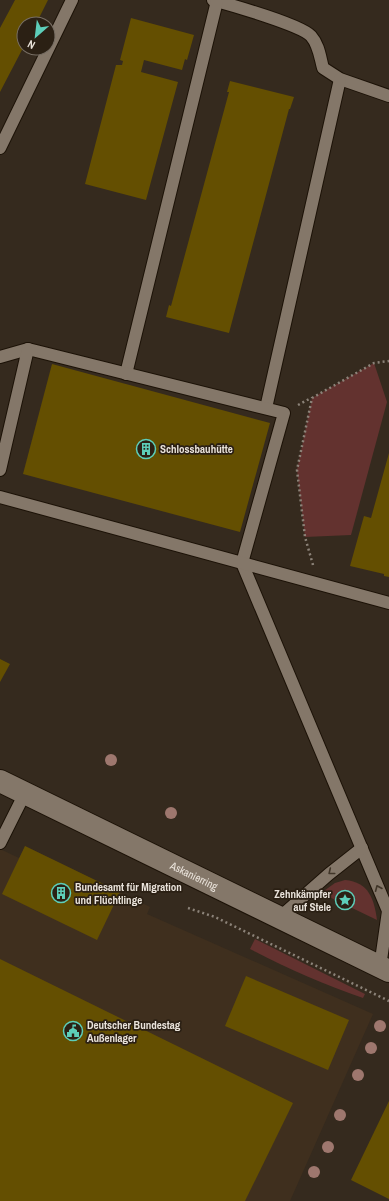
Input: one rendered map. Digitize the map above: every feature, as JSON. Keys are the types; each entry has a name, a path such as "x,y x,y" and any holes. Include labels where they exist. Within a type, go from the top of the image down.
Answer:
{"street":[{"name":"Askanierring","path":"0,781 385,969"}],"lane":[{"path":"0,148 72,0"},
{"path":"126,374 216,1 297,27 311,36 318,49 323,68 340,79 389,96"},
{"path":"266,408 340,79"},
{"path":"0,470 28,349"},
{"path":"0,358 28,349 284,412 242,563 388,911 385,969"},
{"path":"0,497 389,603"},
{"path":"0,843 25,793"},
{"path":"278,918 362,848"}],"path":[{"path":"320,584 305,537 297,470 312,398 374,363 389,360"},
{"path":"188,908 215,917 389,1001"}],"shaded area":[{"path":"374,363 387,402 351,535 305,537 297,470 312,398"},
{"path":"25,846 150,907 147,914 373,1014 290,1201 0,1201 0,849 19,858"},
{"path":"345,880 360,884 369,893 374,905 377,920 321,893 335,883"},
{"path":"255,939 365,994 363,998 305,976 250,949"}],"building":[{"path":"15,0 48,0 40,16 16,16 16,56 19,56 0,92 0,28"},
{"path":"131,18 194,35 187,60 185,59 182,70 144,60 141,72 178,82 146,200 85,184 116,65 122,65 123,61 120,60"},
{"path":"230,81 294,97 289,109 229,333 166,317 169,305 171,306 229,92 227,92"},
{"name":"Schlossbauhütte","path":"52,364 270,423 240,532 23,474"},
{"path":"389,453 389,577 384,576 384,574 350,566 364,516 371,518"},
{"path":"0,659 10,664 0,682"},
{"name":"Bundesamt für Migration und Flüchtlinge","path":"25,846 120,892 97,940 2,894"},
{"name":"Deutscher Bundestag Außenlager","path":"0,959 293,1103 245,1201 0,1201"},
{"path":"246,976 349,1020 328,1070 225,1026"},
{"path":"389,1101 389,1199 351,1180"}],"place":[{"name":"Schlossbauhütte","path":"146,449"},
{"name":"Bundesamt für Migration und Flüchtlinge","path":"61,893"},
{"name":"Zehnkämpfer auf Stele","path":"345,900"},
{"name":"Deutscher Bundestag Außenlager","path":"73,1031"}]}
